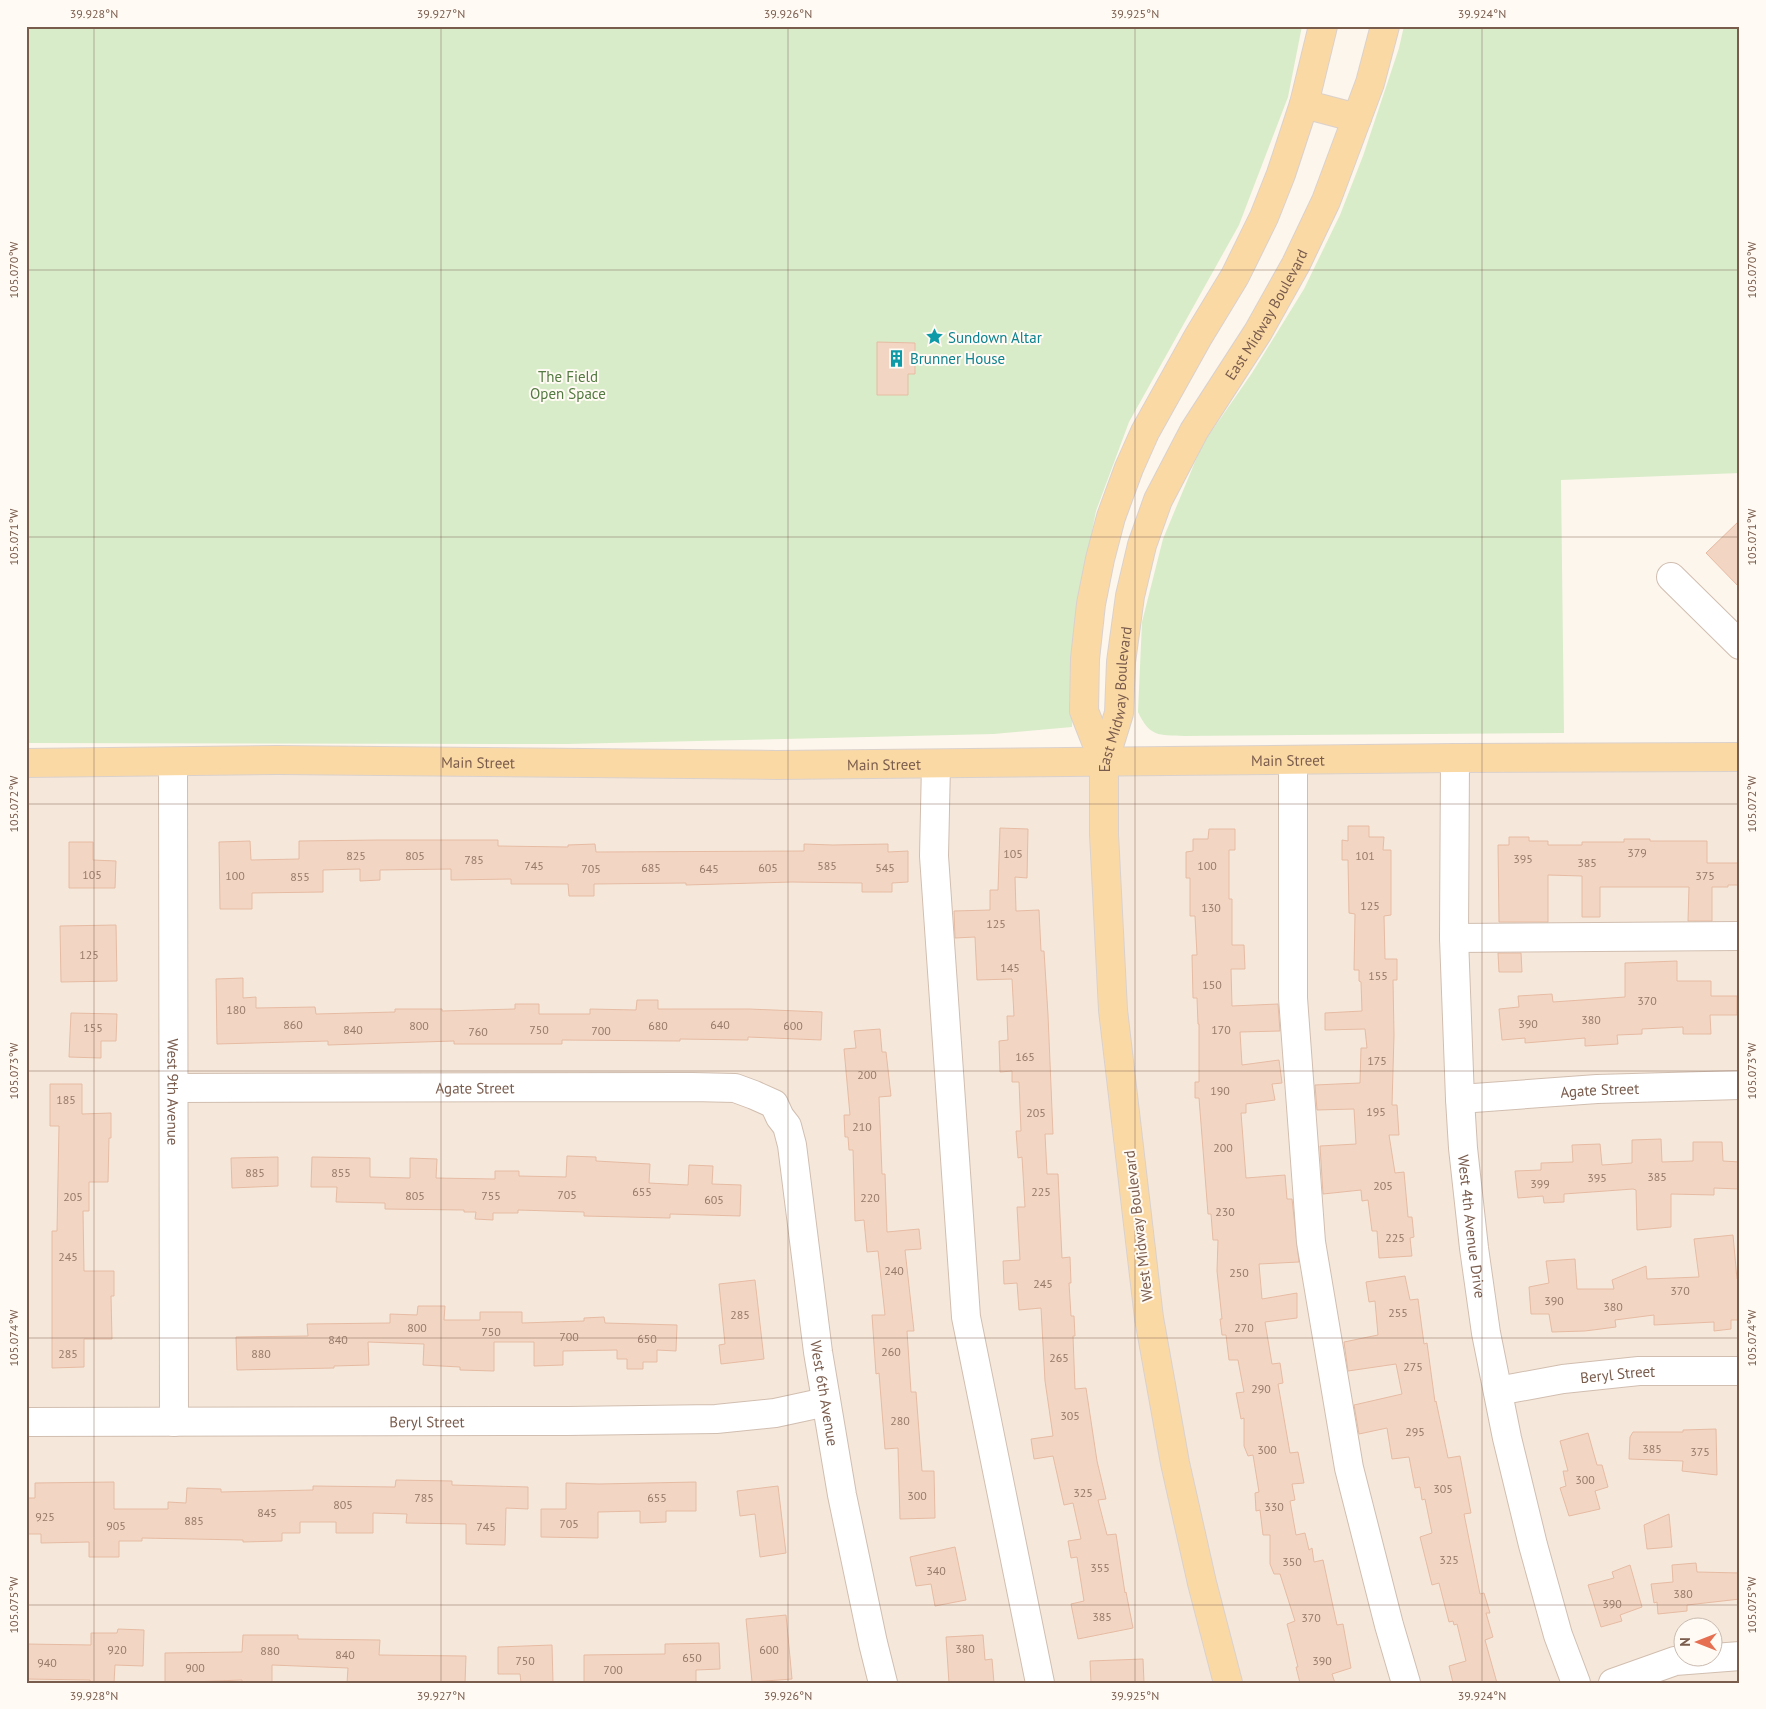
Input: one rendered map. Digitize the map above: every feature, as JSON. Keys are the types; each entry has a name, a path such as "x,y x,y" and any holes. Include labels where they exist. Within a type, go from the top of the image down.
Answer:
{"main road":[{"name":"East Midway Boulevard","path":"1104,762 1084,711 1091,604 1111,517 1145,432 1194,344 1235,276 1264,218 1282,174 1304,104 1323,26"},
{"name":"East Midway Boulevard","path":"1104,762 1120,713 1120,662 1130,596 1142,545 1158,500 1194,431 1258,332 1296,264 1326,202 1370,83 1385,26"},
{"path":"1304,104 1357,118"},
{"name":"Main Street","path":"26,763 276,760 700,765 1740,757"},
{"name":"West Midway Boulevard","path":"1104,762 1104,834 1113,1010 1149,1318 1175,1463 1202,1583 1228,1683"}],"street":[{"path":"1671,577 1740,645"},
{"name":"West 4th Avenue Drive","path":"1454,758 1454,938 1460,1099 1463,1148 1474,1248 1486,1333 1507,1438 1533,1545 1558,1635 1576,1683"},
{"path":"1293,760 1293,998 1311,1242 1349,1468 1389,1625 1406,1683"},
{"name":"West 9th Avenue","path":"173,762 174,1422"},
{"path":"936,764 934,856 966,1317 1040,1683"},
{"path":"1454,938 1740,936"},
{"name":"Agate Street","path":"1460,1099 1597,1089 1740,1085"},
{"name":"Agate Street","path":"174,1088 692,1086 735,1088 754,1094 774,1104"},
{"name":"West 6th Avenue","path":"774,1104 780,1118 787,1126 792,1145 826,1402 842,1495 883,1683"},
{"name":"Beryl Street","path":"1498,1391 1563,1380 1640,1372 1740,1371"},
{"name":"Beryl Street","path":"26,1422 716,1419 775,1413 826,1402"},
{"path":"1613,1683 1675,1661 1740,1656"}],"shaded area":[{"path":"1740,757 1740,1683 26,1683 26,768"}],"green space":[{"name":"The Field Open Space","path":"26,26 1302,26 1288,97 1239,225 1129,422 1096,511 1077,608 1072,727 994,734 567,744 26,743"},
{"path":"1404,26 1740,26 1740,473 1561,480 1564,733 1161,735 1147,726 1138,712 1142,622 1163,539 1202,445 1252,373 1304,289 1340,215 1363,156 1399,48"}],"building":[{"name":"Brunner House","path":"877,342 915,343 915,374 908,374 908,395 877,395"},
{"path":"1740,520 1740,588 1706,553"},
{"path":"1348,826 1369,826 1369,837 1384,837 1383,850 1391,850 1391,915 1384,916 1385,959 1397,959 1397,980 1393,980 1392,1105 1397,1105 1399,1135 1389,1135 1395,1173 1404,1172 1408,1217 1412,1217 1414,1237 1410,1238 1412,1256 1379,1258 1377,1231 1372,1231 1368,1200 1362,1201 1361,1190 1323,1194 1320,1146 1356,1144 1354,1109 1317,1110 1315,1085 1360,1083 1361,1048 1367,1048 1365,1029 1325,1030 1325,1013 1362,1011 1359,970 1354,970 1355,914 1349,913 1348,860 1342,860 1342,840 1348,841"},
{"path":"1000,828 1028,829 1027,878 1015,877 1016,911 1039,910 1041,951 1044,951 1048,1015 1053,1134 1045,1134 1047,1174 1058,1174 1062,1258 1070,1257 1071,1316 1074,1316 1075,1336 1073,1336 1075,1389 1086,1388 1097,1461 1106,1499 1098,1500 1107,1535 1116,1534 1125,1593 1133,1628 1078,1639 1071,1604 1084,1601 1077,1557 1071,1558 1068,1541 1081,1539 1073,1503 1064,1505 1053,1456 1034,1459 1031,1439 1053,1436 1045,1381 1041,1308 1019,1310 1017,1283 1004,1284 1003,1261 1020,1260 1017,1207 1025,1207 1022,1157 1018,1158 1016,1131 1021,1131 1019,1082 1012,1082 1012,1071 1000,1072 999,1041 1008,1040 1007,1016 1014,1016 1012,979 977,980 975,937 955,938 954,911 990,910 990,890 998,890"},
{"path":"1209,829 1235,829 1235,850 1229,850 1229,899 1232,899 1232,945 1244,945 1245,969 1231,969 1232,1006 1278,1004 1280,1031 1240,1032 1242,1065 1279,1060 1282,1083 1272,1084 1275,1100 1246,1104 1246,1113 1241,1113 1246,1178 1285,1175 1287,1199 1292,1199 1299,1262 1259,1264 1262,1299 1297,1293 1297,1318 1265,1322 1272,1364 1280,1363 1283,1383 1278,1384 1290,1453 1298,1452 1304,1483 1292,1484 1295,1500 1290,1501 1296,1535 1305,1533 1309,1550 1312,1548 1314,1562 1323,1560 1337,1625 1343,1624 1351,1668 1332,1674 1335,1683 1300,1683 1287,1624 1295,1621 1280,1574 1274,1574 1270,1564 1270,1535 1263,1535 1260,1510 1256,1511 1255,1493 1259,1492 1253,1455 1248,1456 1244,1446 1244,1418 1241,1419 1236,1393 1244,1392 1238,1360 1229,1360 1226,1335 1222,1335 1217,1271 1218,1240 1213,1240 1211,1214 1208,1214 1199,1098 1195,1098 1195,1082 1199,1082 1199,1024 1197,998 1193,998 1192,955 1197,955 1195,916 1190,916 1190,878 1186,878 1186,852 1193,851 1193,839 1208,839"},
{"path":"1509,837 1529,837 1529,841 1548,841 1548,845 1582,845 1582,842 1624,842 1624,839 1707,841 1707,863 1740,863 1740,885 1712,887 1712,921 1688,921 1689,887 1600,887 1600,917 1582,917 1582,876 1548,875 1548,922 1499,922 1498,845 1509,845"},
{"path":"498,840 498,846 568,847 568,845 595,844 596,852 804,851 804,844 888,844 888,852 908,851 908,882 892,883 892,892 862,892 862,883 594,884 594,896 569,896 568,884 511,884 511,879 451,880 451,869 380,870 380,880 360,881 360,869 323,870 323,892 252,893 252,909 220,909 219,842 250,841 251,860 299,859 299,841"},
{"path":"69,842 93,842 93,860 116,861 115,888 69,888"},
{"path":"116,925 117,981 61,982 60,926"},
{"path":"1498,953 1521,953 1522,972 1499,972"},
{"path":"1677,961 1677,981 1711,981 1711,996 1737,996 1737,1015 1710,1015 1711,1034 1683,1034 1683,1027 1642,1029 1642,1034 1617,1035 1618,1044 1585,1046 1585,1038 1525,1043 1525,1038 1502,1040 1499,1009 1519,1007 1518,996 1552,994 1553,1002 1625,997 1625,963"},
{"path":"243,978 243,998 256,997 256,1008 315,1007 316,1014 395,1012 395,1009 442,1009 442,1011 515,1009 515,1004 539,1004 539,1014 590,1014 590,1009 636,1010 637,1000 658,1000 658,1009 749,1009 822,1012 821,1040 748,1037 748,1040 562,1040 562,1044 454,1044 454,1041 328,1045 328,1041 217,1044 216,979"},
{"path":"71,1013 117,1014 116,1041 101,1041 101,1058 69,1057"},
{"path":"880,1029 882,1052 886,1052 891,1096 879,1097 882,1174 885,1174 887,1232 919,1229 921,1249 905,1250 914,1331 907,1331 911,1392 916,1392 922,1471 934,1471 935,1518 900,1519 898,1448 885,1449 879,1373 876,1374 872,1315 885,1315 878,1251 867,1252 864,1220 855,1221 853,1150 849,1150 848,1137 845,1137 844,1115 850,1115 844,1049 856,1048 854,1031"},
{"path":"50,1084 82,1084 82,1114 111,1113 108,1182 89,1182 89,1211 83,1211 84,1271 114,1271 114,1296 111,1296 112,1339 84,1339 84,1367 52,1368 52,1231 57,1231 59,1126 50,1126"},
{"path":"1661,1139 1662,1162 1693,1161 1693,1142 1722,1142 1723,1161 1740,1162 1739,1189 1714,1188 1714,1195 1671,1194 1671,1227 1637,1230 1636,1190 1633,1189 1564,1194 1564,1202 1544,1203 1543,1196 1518,1198 1515,1171 1541,1170 1541,1163 1573,1162 1572,1145 1600,1144 1602,1165 1632,1163 1632,1140"},
{"path":"567,1156 596,1157 596,1161 650,1164 649,1183 688,1185 689,1165 713,1166 712,1184 741,1185 740,1216 670,1214 670,1218 584,1216 584,1212 518,1210 518,1213 493,1213 493,1220 475,1219 476,1212 464,1212 464,1210 385,1209 385,1203 336,1202 337,1187 311,1187 312,1157 370,1158 370,1177 410,1178 410,1158 437,1159 436,1178 495,1179 495,1171 519,1171 519,1176 566,1177"},
{"path":"278,1157 278,1186 232,1188 231,1158"},
{"path":"1733,1235 1737,1279 1740,1279 1740,1320 1731,1320 1731,1329 1714,1331 1714,1322 1654,1325 1654,1315 1615,1320 1616,1327 1585,1331 1552,1332 1549,1314 1531,1314 1529,1287 1549,1283 1546,1261 1575,1259 1577,1289 1614,1289 1612,1280 1646,1266 1647,1279 1699,1277 1694,1239"},
{"path":"1405,1276 1410,1300 1418,1299 1424,1344 1427,1343 1435,1402 1448,1458 1460,1456 1471,1513 1464,1514 1480,1594 1484,1593 1490,1613 1486,1613 1493,1637 1485,1640 1497,1683 1453,1683 1449,1666 1466,1661 1457,1624 1454,1625 1453,1621 1449,1622 1439,1583 1432,1585 1420,1537 1432,1533 1425,1499 1422,1500 1420,1487 1415,1488 1409,1457 1392,1459 1387,1428 1359,1434 1354,1405 1402,1394 1396,1364 1348,1371 1344,1342 1378,1335 1375,1301 1369,1302 1366,1282"},
{"path":"755,1280 764,1359 721,1364 719,1345 725,1344 719,1284"},
{"path":"418,1306 445,1306 444,1320 480,1320 480,1312 522,1312 522,1323 584,1321 584,1318 604,1317 605,1323 677,1325 676,1351 657,1350 657,1362 643,1362 643,1369 627,1369 627,1359 617,1359 617,1350 563,1351 563,1365 534,1366 534,1342 494,1342 494,1371 460,1370 460,1367 423,1365 424,1344 368,1342 369,1365 334,1366 334,1368 237,1370 236,1337 308,1336 307,1324 390,1323 390,1314 417,1315"},
{"path":"1716,1429 1717,1475 1682,1471 1683,1461 1629,1459 1630,1437 1633,1432 1683,1432 1683,1430"},
{"path":"1588,1433 1597,1465 1602,1465 1608,1487 1595,1491 1600,1509 1569,1516 1560,1488 1566,1486 1563,1471 1568,1471 1560,1441"},
{"path":"396,1480 452,1481 452,1485 528,1487 528,1509 506,1508 505,1545 466,1544 466,1524 406,1523 407,1514 373,1513 373,1533 336,1533 336,1522 300,1522 300,1533 282,1533 282,1541 243,1542 243,1540 142,1538 142,1541 119,1541 119,1557 89,1557 89,1542 41,1543 41,1534 26,1534 26,1498 35,1498 35,1483 114,1482 114,1509 168,1509 168,1502 186,1503 187,1488 221,1489 221,1492 313,1490 313,1486 395,1487"},
{"path":"696,1482 696,1511 666,1511 666,1522 640,1523 640,1511 598,1512 598,1538 541,1537 541,1509 566,1509 566,1483"},
{"path":"778,1486 786,1553 760,1557 755,1514 740,1516 737,1491"},
{"path":"1669,1514 1672,1547 1647,1549 1644,1525"},
{"path":"955,1547 966,1600 935,1606 931,1584 916,1586 910,1557"},
{"path":"1696,1563 1697,1572 1740,1573 1740,1599 1687,1605 1687,1611 1658,1614 1657,1602 1654,1603 1651,1584 1673,1582 1672,1565"},
{"path":"1630,1565 1642,1607 1620,1615 1622,1621 1601,1627 1588,1585 1614,1578 1612,1572"},
{"path":"786,1615 792,1679 752,1682 746,1619"},
{"path":"118,1629 144,1630 143,1666 115,1665 114,1683 90,1683 90,1680 26,1679 26,1644 91,1645 91,1633 117,1633"},
{"path":"243,1635 298,1635 298,1639 380,1640 379,1655 466,1656 465,1683 347,1683 348,1668 272,1665 272,1683 242,1683 242,1680 165,1683 165,1653 242,1652"},
{"path":"983,1635 985,1660 992,1659 994,1683 949,1683 946,1637"},
{"path":"719,1643 720,1669 696,1670 696,1682 584,1683 584,1655 665,1654 665,1644"},
{"path":"552,1645 553,1683 521,1683 520,1674 498,1674 498,1647"},
{"path":"1143,1659 1144,1683 1091,1683 1090,1661"}],"place":[{"name":"Sundown Altar","path":"934,337"},
{"name":"Brunner House","path":"896,358"}]}
